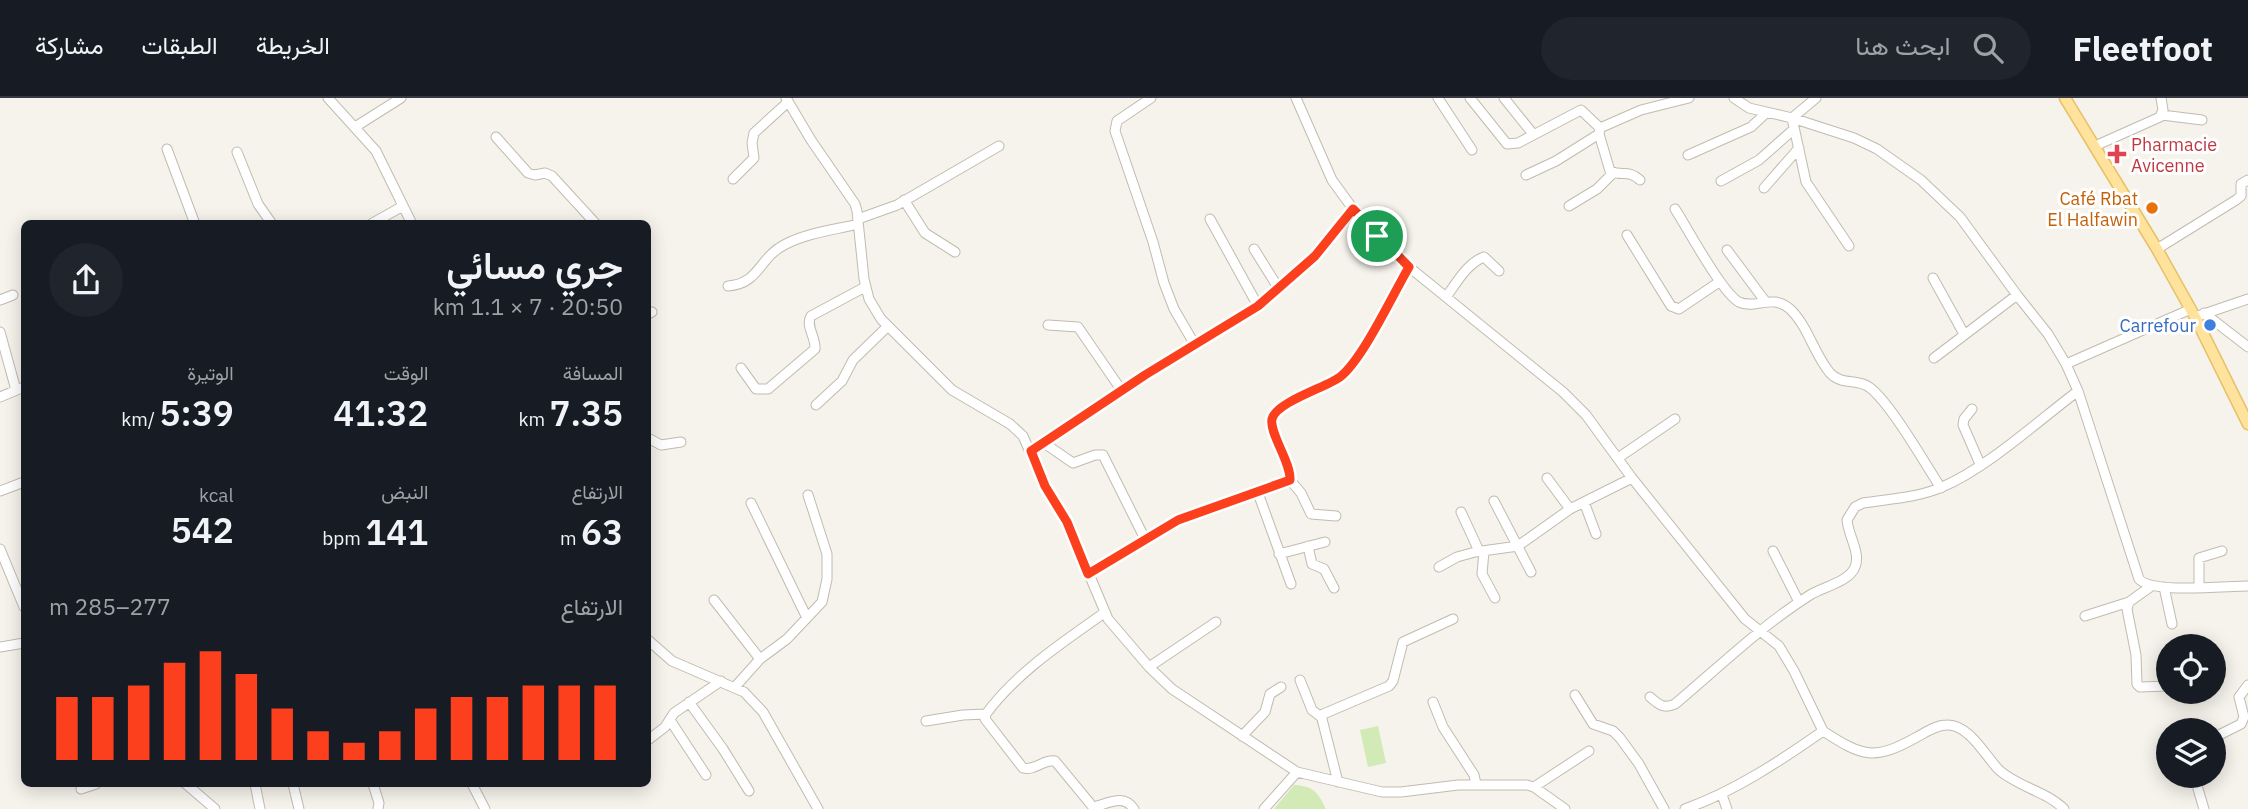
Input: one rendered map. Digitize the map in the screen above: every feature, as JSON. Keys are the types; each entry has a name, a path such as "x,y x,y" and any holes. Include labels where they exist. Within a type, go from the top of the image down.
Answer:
{"main road":[{"path":"2066,98 2196,313 2248,424"}],"street":[{"path":"328,98 376,151 410,220"},
{"path":"355,127 401,98"},
{"path":"1151,98 1117,121 1115,131 1153,242 1164,283 1174,309 1195,345"},
{"path":"1296,98 1324,166 1353,209 1409,267 1576,403 1632,478 1745,619 1779,646 1823,731 1861,752 1879,754 1934,728 1953,725 1976,742 2008,777 2054,800 2064,809"},
{"path":"1438,98 1472,150"},
{"path":"1470,98 1507,144 1518,143 1581,110 1600,131 1609,169 1613,173"},
{"path":"1504,98 1533,134"},
{"path":"1526,175 1556,161 1600,131 1641,110 1686,98"},
{"path":"1734,98 1749,108 1792,118 1854,138 1877,149 1921,180 1960,217 2048,334 2066,364 2078,391 2137,575 2143,584 2164,587 2248,586"},
{"path":"1792,118 1816,98"},
{"path":"2161,98 2162,114"},
{"path":"733,178 754,158 754,133 787,100 852,199 858,222 865,286 875,311 952,390 1010,424 1023,436 1045,486 1067,522 1104,612 1114,628 1149,667 1191,703 1297,772 1388,793 1476,784 1518,784 1534,787 1564,809"},
{"path":"1688,155 1751,127 1766,113"},
{"path":"2095,146 2162,114 2202,120"},
{"path":"1792,118 1806,182 1849,246"},
{"path":"1721,181 1759,160 1794,129"},
{"path":"496,137 528,173 545,173 552,176 592,220"},
{"path":"728,286 738,285 752,277 766,258 785,244 885,211 999,146"},
{"path":"1764,188 1798,148"},
{"path":"167,149 194,220"},
{"path":"237,152 258,204 268,220"},
{"path":"1569,206 1597,189 1613,173 1630,173 1640,180"},
{"path":"2157,249 2236,200 2241,196 2241,184 2248,180"},
{"path":"904,200 925,233 956,252"},
{"path":"378,220 402,206"},
{"path":"1031,451 1258,306 1315,256 1353,209"},
{"path":"1675,209 1719,282 1737,301 1778,302 1790,308 1830,372 1840,381 1864,384 1886,406 1941,488"},
{"path":"1210,219 1258,306"},
{"path":"1627,236 1671,306 1679,309 1719,282"},
{"path":"1254,249 1279,289"},
{"path":"1727,250 1765,301"},
{"path":"1446,297 1469,267 1479,259 1484,257 1499,271"},
{"path":"1336,516 1311,514 1301,493 1290,480 1272,422 1275,413 1347,371 1409,267"},
{"path":"1933,278 1964,334"},
{"path":"741,368 756,388 768,389 814,349 815,342 809,323 811,316 865,286"},
{"path":"0,300 13,295"},
{"path":"1934,358 2017,295"},
{"path":"2066,364 2196,313 2248,299"},
{"path":"2196,313 2248,347"},
{"path":"1048,325 1078,327 1122,391"},
{"path":"816,405 842,381 853,360 888,326"},
{"path":"0,332 20,388 0,397"},
{"path":"1650,697 1659,705 1667,707 1675,704 1760,631 1799,603 1852,573 1856,564 1847,520 1855,507 1863,503 1916,496 1941,488 1980,464 2078,391"},
{"path":"1972,409 1963,425 1980,464"},
{"path":"1618,458 1675,419"},
{"path":"651,440 662,445 681,442"},
{"path":"1044,443 1073,463 1103,455 1145,539"},
{"path":"1547,478 1570,509"},
{"path":"1439,567 1457,557 1518,546 1570,509 1632,478"},
{"path":"1088,574 1178,520 1290,480"},
{"path":"0,491 21,482"},
{"path":"1258,493 1291,584"},
{"path":"735,687 760,659 787,639 822,602 827,554 808,495"},
{"path":"1494,501 1531,572"},
{"path":"1584,502 1595,534"},
{"path":"751,503 807,618"},
{"path":"1461,512 1482,551 1482,574 1495,598"},
{"path":"1279,554 1325,542"},
{"path":"1308,547 1312,564 1324,569 1334,588"},
{"path":"0,549 21,588"},
{"path":"1773,551 1799,603"},
{"path":"2199,587 2199,558 2222,551"},
{"path":"2085,616 2129,602 2150,586"},
{"path":"2164,587 2172,624"},
{"path":"715,600 760,659"},
{"path":"2129,602 2127,608 2136,655 2137,684 2140,687 2156,686"},
{"path":"1104,612 1044,656 1006,689 985,714 985,719 1023,768 1029,769 1055,761 1093,807 1119,800 1131,804 1134,809"},
{"path":"1321,717 1323,713 1389,686 1393,681 1403,642 1453,620"},
{"path":"1149,667 1216,622"},
{"path":"651,643 672,661 735,687 753,700 763,712 818,809"},
{"path":"0,648 21,644"},
{"path":"1300,680 1312,710 1321,717 1338,782"},
{"path":"651,738 665,727 674,713 721,681"},
{"path":"2226,732 2241,724 2244,716 2239,697 2248,685"},
{"path":"1242,736 1265,712 1270,694 1281,688"},
{"path":"1575,695 1593,724 1613,731 1620,738 1639,764 1664,809"},
{"path":"689,702 749,791"},
{"path":"1433,702 1443,727 1474,775 1476,784"},
{"path":"926,721 985,714"},
{"path":"670,720 706,775"},
{"path":"1685,809 1722,794 1823,731"},
{"path":"1534,787 1589,751"},
{"path":"1264,809 1297,772"},
{"path":"81,789 87,787"},
{"path":"189,787 208,807"},
{"path":"256,787 260,809"},
{"path":"294,787 299,809"},
{"path":"374,787 378,809"},
{"path":"474,787 485,809"},
{"path":"2198,789 2204,809"},
{"path":"1722,794 1727,809"}],"green space":[{"path":"1378,726 1386,763 1368,767 1360,730"},
{"path":"1294,785 1314,791 1326,809 1274,809"}],"place":[{"name":"Pharmacie Avicenne","path":"2117,154"},
{"name":"Café Rbat El Halfawin","path":"2152,208"},
{"name":"Carrefour","path":"2210,325"}],"route":[{"path":"1353,209 1377,236 1409,267 1347,371 1275,413 1272,422 1290,480 1178,520 1088,574 1067,522 1045,486 1031,451 1145,375 1258,306 1315,256 1353,209"}]}
